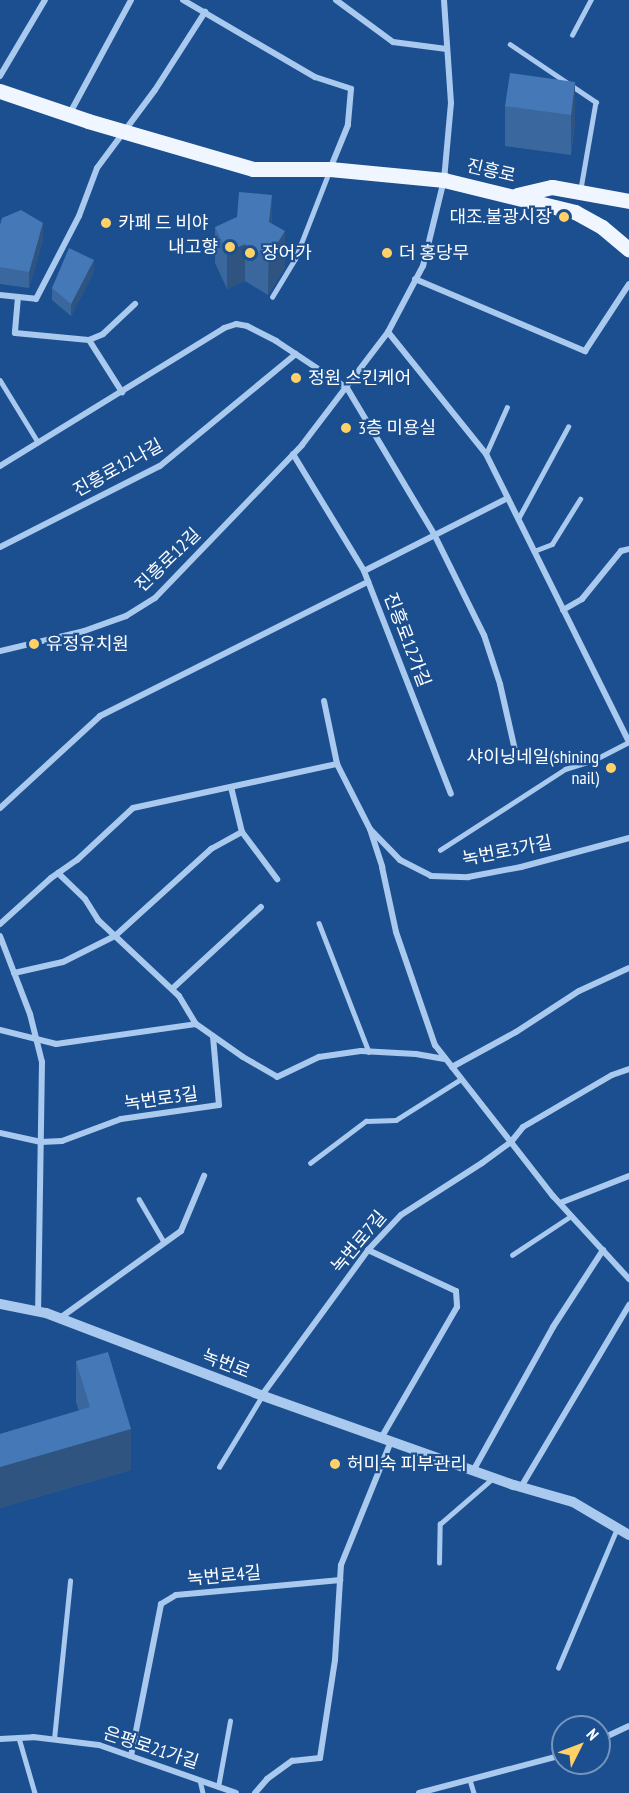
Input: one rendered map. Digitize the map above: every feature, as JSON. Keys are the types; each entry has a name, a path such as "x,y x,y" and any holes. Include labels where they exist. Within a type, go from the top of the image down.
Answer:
{"main road":[{"name":"진흥로","path":"0,91 253,169 330,169 444,180 513,196 575,212 602,227 629,250"},
{"path":"513,196 552,187 629,201"}],"street":[{"path":"0,76 45,0"},
{"path":"69,114 131,0"},
{"path":"183,0 315,77 351,89 348,125 330,169"},
{"path":"336,0 393,42 447,49"},
{"name":"진흥로12길","path":"0,651 84,631 126,616 155,598 293,454 347,388 388,332 423,266 444,180 452,102 444,0"},
{"path":"0,295 36,299 79,216 97,168 155,90 205,12"},
{"path":"415,279 585,351 629,284"},
{"path":"18,297 15,333 88,340 103,334 135,304"},
{"path":"0,466 224,328 236,324 247,326 296,354 347,388 434,534 484,635 500,684 515,750"},
{"path":"388,332 486,454 563,610 625,727 629,742"},
{"path":"88,340 122,392"},
{"name":"진흥로12나길","path":"0,547 160,466 296,354"},
{"path":"293,454 364,571 508,498"},
{"path":"563,610 582,599 621,551 629,549"},
{"name":"진흥로12가길","path":"364,571 451,794"},
{"path":"0,808 100,716 368,582"},
{"name":"녹번로3가길","path":"324,701 337,764 370,829 400,860 431,876 468,877 521,867 629,838"},
{"path":"0,924 58,873 77,860 133,808 337,764"},
{"path":"231,787 242,832 277,879"},
{"path":"370,829 382,867 396,932 435,1045 560,1203 629,1279"},
{"path":"14,973 63,962 116,936 211,849 242,832"},
{"path":"58,873 116,936 179,996 196,1024 277,1077 319,1057 369,1052 446,1059"},
{"path":"172,989 261,906"},
{"path":"0,936 37,1041 42,1062 38,1312"},
{"path":"452,1067 516,1032 579,991 629,968"},
{"path":"0,1030 56,1044 196,1024"},
{"name":"녹번로3길","path":"41,1142 63,1141 121,1119 219,1106 213,1036"},
{"name":"녹번로7길","path":"262,1396 368,1250 401,1215 511,1142 523,1127 612,1075 629,1070"},
{"path":"0,1133 41,1142"},
{"path":"60,1318 181,1230 204,1176"},
{"path":"560,1203 629,1176"},
{"path":"255,1793 267,1779 292,1761 320,1758 335,1660 341,1565 386,1440 457,1307 456,1291 368,1250"},
{"path":"473,1471 553,1327 603,1250"},
{"path":"621,1270 629,1267"},
{"name":"녹번로","path":"0,1304 60,1318 262,1396 473,1471 573,1502 629,1535"},
{"path":"521,1487 629,1305"},
{"name":"녹번로4길","path":"131,1756 161,1604 176,1595 340,1580"},
{"path":"611,1734 629,1726"},
{"name":"은평로21가길","path":"0,1739 54,1739 99,1745 236,1793"},
{"path":"419,1793 551,1758"}],"lane":[{"path":"572,35 591,0"},
{"path":"510,44 596,102 581,191"},
{"path":"272,297 296,259 330,169"},
{"path":"0,380 38,442"},
{"path":"486,454 507,407"},
{"path":"518,519 568,427"},
{"path":"534,551 552,544 580,499"},
{"path":"440,850 565,769 592,761 629,742"},
{"path":"319,923 369,1052"},
{"path":"310,1163 366,1121 396,1120 461,1080"},
{"path":"139,1199 165,1242"},
{"path":"512,1256 571,1216"},
{"path":"219,1467 262,1396"},
{"path":"439,1563 440,1524 494,1478"},
{"path":"558,1668 617,1528"},
{"path":"54,1739 70,1581"},
{"path":"218,1787 230,1721"},
{"path":"19,1738 35,1793"},
{"path":"200,1780 203,1793"},
{"path":"470,1780 474,1793"}],"building":[{"path":"510,73 575,82 571,115 505,106"},
{"path":"239,192 272,195 269,222 285,231 268,258 245,244 227,252 215,227 237,217"},
{"path":"21,210 43,223 29,272 0,267 2,218"},
{"path":"69,248 94,260 71,304 52,288"},
{"path":"108,1352 131,1429 0,1467 0,1434 90,1407 76,1361"}],"place":[{"name":"대조.불광시장","path":"564,217"},
{"name":"카페 드 비야","path":"106,223"},
{"name":"내고향","path":"230,247"},
{"name":"장어가","path":"250,253"},
{"name":"더 홍당무","path":"387,253"},
{"name":"정원 스킨케어","path":"296,378"},
{"name":"3층 미용실","path":"346,428"},
{"name":"유정유치원","path":"34,644"},
{"name":"샤이닝네일(shining nail)","path":"611,768"},
{"name":"허미숙 피부관리","path":"335,1464"}]}
